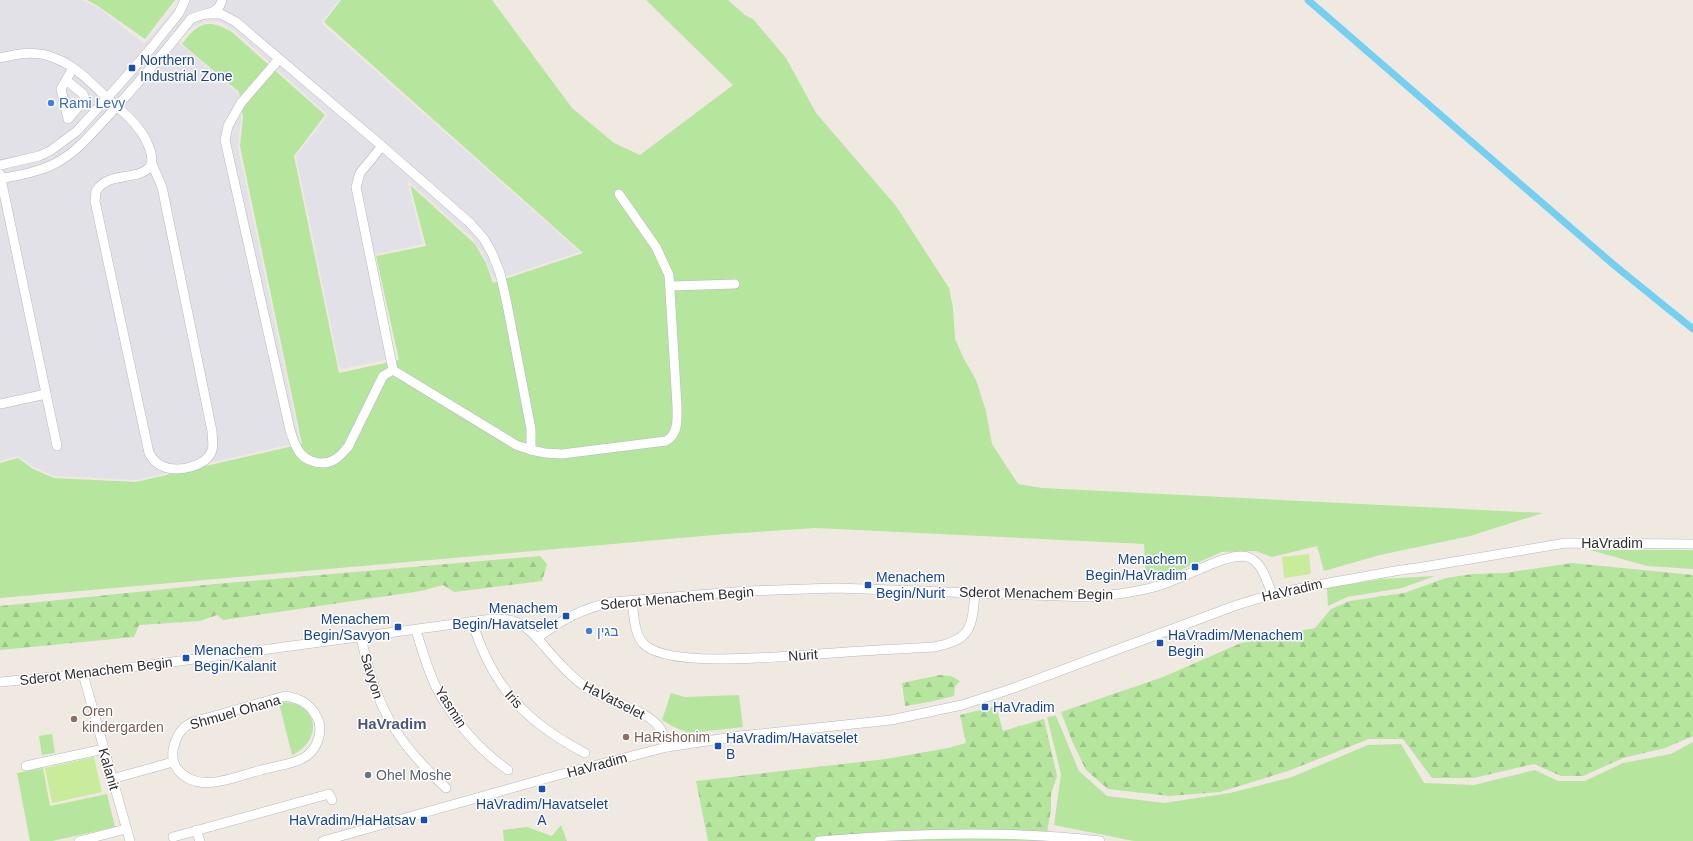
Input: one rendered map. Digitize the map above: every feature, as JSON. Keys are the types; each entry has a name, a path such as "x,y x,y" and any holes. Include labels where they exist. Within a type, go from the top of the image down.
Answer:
{"street":[{"path":"186,0 194,12 205,15 218,9 223,0"},
{"path":"0,166 50,152 77,131 152,47 179,13 186,0"},
{"path":"223,0 226,10 236,22 382,146 470,224 484,240 492,253 507,304 531,430 531,450"},
{"path":"57,446 0,177 27,173 56,163 86,140 162,56 190,20 195,16 221,14 236,22"},
{"path":"0,58 18,54 38,54 57,59 74,68 139,128 150,153 152,164 162,187 212,431 212,450 209,456 202,462 193,466 176,469 160,466 154,461 149,452 95,201 96,191 104,182 147,170 152,164"},
{"path":"279,58 241,103 228,126 225,140 290,430 297,449 307,460 316,463 334,460 348,447 383,376 394,370"},
{"path":"66,80 74,68"},
{"path":"382,146 360,173 356,187 394,370 516,445 545,453 562,454 661,441 672,437 675,432 677,422 671,286 669,275 656,248 619,194"},
{"path":"671,286 736,284"},
{"path":"0,404 46,394"},
{"name":"HaVradim","path":"323,841 345,838 577,770 667,747 740,736 890,720 962,705 1011,689 1236,605 1272,594 1394,570 1566,543 1693,544"},
{"name":"Sderot Menachem Begin","path":"0,682 83,674 416,630 472,621 506,618 519,623 537,638 586,608 613,602 747,591 836,588 1090,597 1110,596 1154,587 1220,561 1242,556 1250,558 1262,569 1272,594"},
{"name":"Nurit","path":"632,601 637,631 644,645 652,650 682,657 727,659 934,647 948,644 957,641 969,629 972,620 975,593"},
{"name":"Iris","path":"472,621 486,660 506,691 546,729 561,740 585,753"},
{"name":"Yasmin","path":"416,630 430,673 448,706 469,735 508,770"},
{"name":"Savyon","path":"362,637 373,687 395,731 420,762 446,788"},
{"name":"HaVatselet","path":"537,638 567,671 583,685 601,696 646,716 655,722 660,728 667,747"},
{"name":"Kalanit","path":"83,674 130,841"},
{"name":"Shmuel Ohana","path":"285,696 301,700 315,712 320,728 316,746 304,758 212,783 202,783 187,778 173,762 175,741 184,727 193,722 285,696"},
{"path":"26,766 104,749"},
{"path":"112,780 173,762"},
{"path":"172,837 329,794 332,800"},
{"path":"79,841 126,829"},
{"path":"196,830 200,841"},
{"path":"819,841 883,836 997,834 1055,836 1100,841"}],"shaded area":[{"name":"Northern Industrial Zone","path":"0,0 80,0 98,7 144,44 182,0 339,0 321,23 580,252 494,280 483,254 472,238 407,180 423,244 373,255 396,358 340,369 296,156 328,115 233,30 220,22 205,21 192,28 178,42 238,93 241,118 238,147 300,442 136,480 54,476 34,467 18,456 0,461"}],"green space":[{"path":"87,0 175,0 145,39"},
{"path":"341,0 492,0 572,108 614,143 640,155 733,85 646,0 728,0 745,15 753,19 786,58 816,113 896,206 949,288 953,308 955,339 976,380 986,411 992,444 1018,484 1042,488 1543,513 1470,536 1380,555 1324,571 1317,546 1272,557 1256,551 1222,552 1166,576 1146,577 1144,544 815,528 725,534 0,598 0,463 18,458 33,469 54,478 136,482 302,444 240,146 243,117 239,92 182,44 198,27 209,24 216,25 232,32 325,115 294,156 339,373 399,360 376,256 426,246 410,185 475,244 486,263 493,283 583,253 324,22"},
{"path":"1590,550 1693,550 1693,569 1647,566"},
{"path":"1309,554 1311,574 1284,578 1282,557"},
{"path":"540,556 547,564 542,581 454,592 443,585 421,591 223,620 217,615 200,621 139,625 134,637 0,650 0,606 215,584"},
{"path":"1572,563 1693,575 1693,736 1665,748 1623,758 1583,776 1561,776 1534,764 1474,778 1432,778 1403,739 1369,739 1288,771 1220,792 1169,796 1108,789 1086,770 1072,741 1061,712 1163,677 1241,643 1315,628 1331,609 1350,601 1404,593 1446,578 1473,574 1505,573"},
{"path":"1435,576 1402,588 1347,597 1328,606 1327,588 1382,579"},
{"path":"940,675 951,676 960,681 955,686 954,696 905,706 902,683"},
{"path":"671,693 685,697 739,695 743,727 689,733 674,727 662,720"},
{"path":"285,702 297,705 305,710 311,716 313,724 312,733 308,741 302,749 292,755 279,703"},
{"path":"996,706 1003,731 1044,719 1057,776 1051,794 1051,809 1047,833 1048,841 708,841 696,781 886,759 948,748 966,743 960,715"},
{"path":"1056,716 1079,771 1107,796 1164,803 1230,793 1292,777 1368,745 1401,744 1424,783 1474,785 1535,770 1558,781 1585,781 1623,763 1671,754 1693,742 1693,841 1134,841 1054,825 1061,774 1047,717"},
{"path":"52,734 55,753 42,755 39,736"},
{"path":"94,757 102,792 52,803 45,768"},
{"path":"43,768 50,806 107,794 115,827 52,841 30,841 17,773"},
{"path":"561,825 567,841 504,841 503,830 527,827 552,836"}],"waterway":[{"path":"1308,0 1614,265 1693,329"}],"place":[{"name":"Northern Industrial Zone","path":"132,68"},
{"name":"Rami Levy","path":"51,103"},
{"name":"Menachem Begin/HaVradim","path":"1195,567"},
{"name":"Menachem Begin/Nurit","path":"868,585"},
{"name":"Menachem Begin/Havatselet","path":"566,616"},
{"name":"Menachem Begin/Savyon","path":"398,627"},
{"name":"בגין","path":"589,631"},
{"name":"HaVradim/Menachem Begin","path":"1160,643"},
{"name":"Menachem Begin/Kalanit","path":"186,658"},
{"name":"HaVradim","path":"985,707"},
{"name":"Oren kindergarden","path":"74,719"},
{"name":"HaRishonim","path":"626,737"},
{"name":"HaVradim/Havatselet B","path":"718,746"},
{"name":"Ohel Moshe","path":"368,775"},
{"name":"HaVradim/Havatselet A","path":"542,789"},
{"name":"HaVradim/HaHatsav","path":"424,820"}],"district":[{"name":"HaVradim","path":"392,724"}]}
